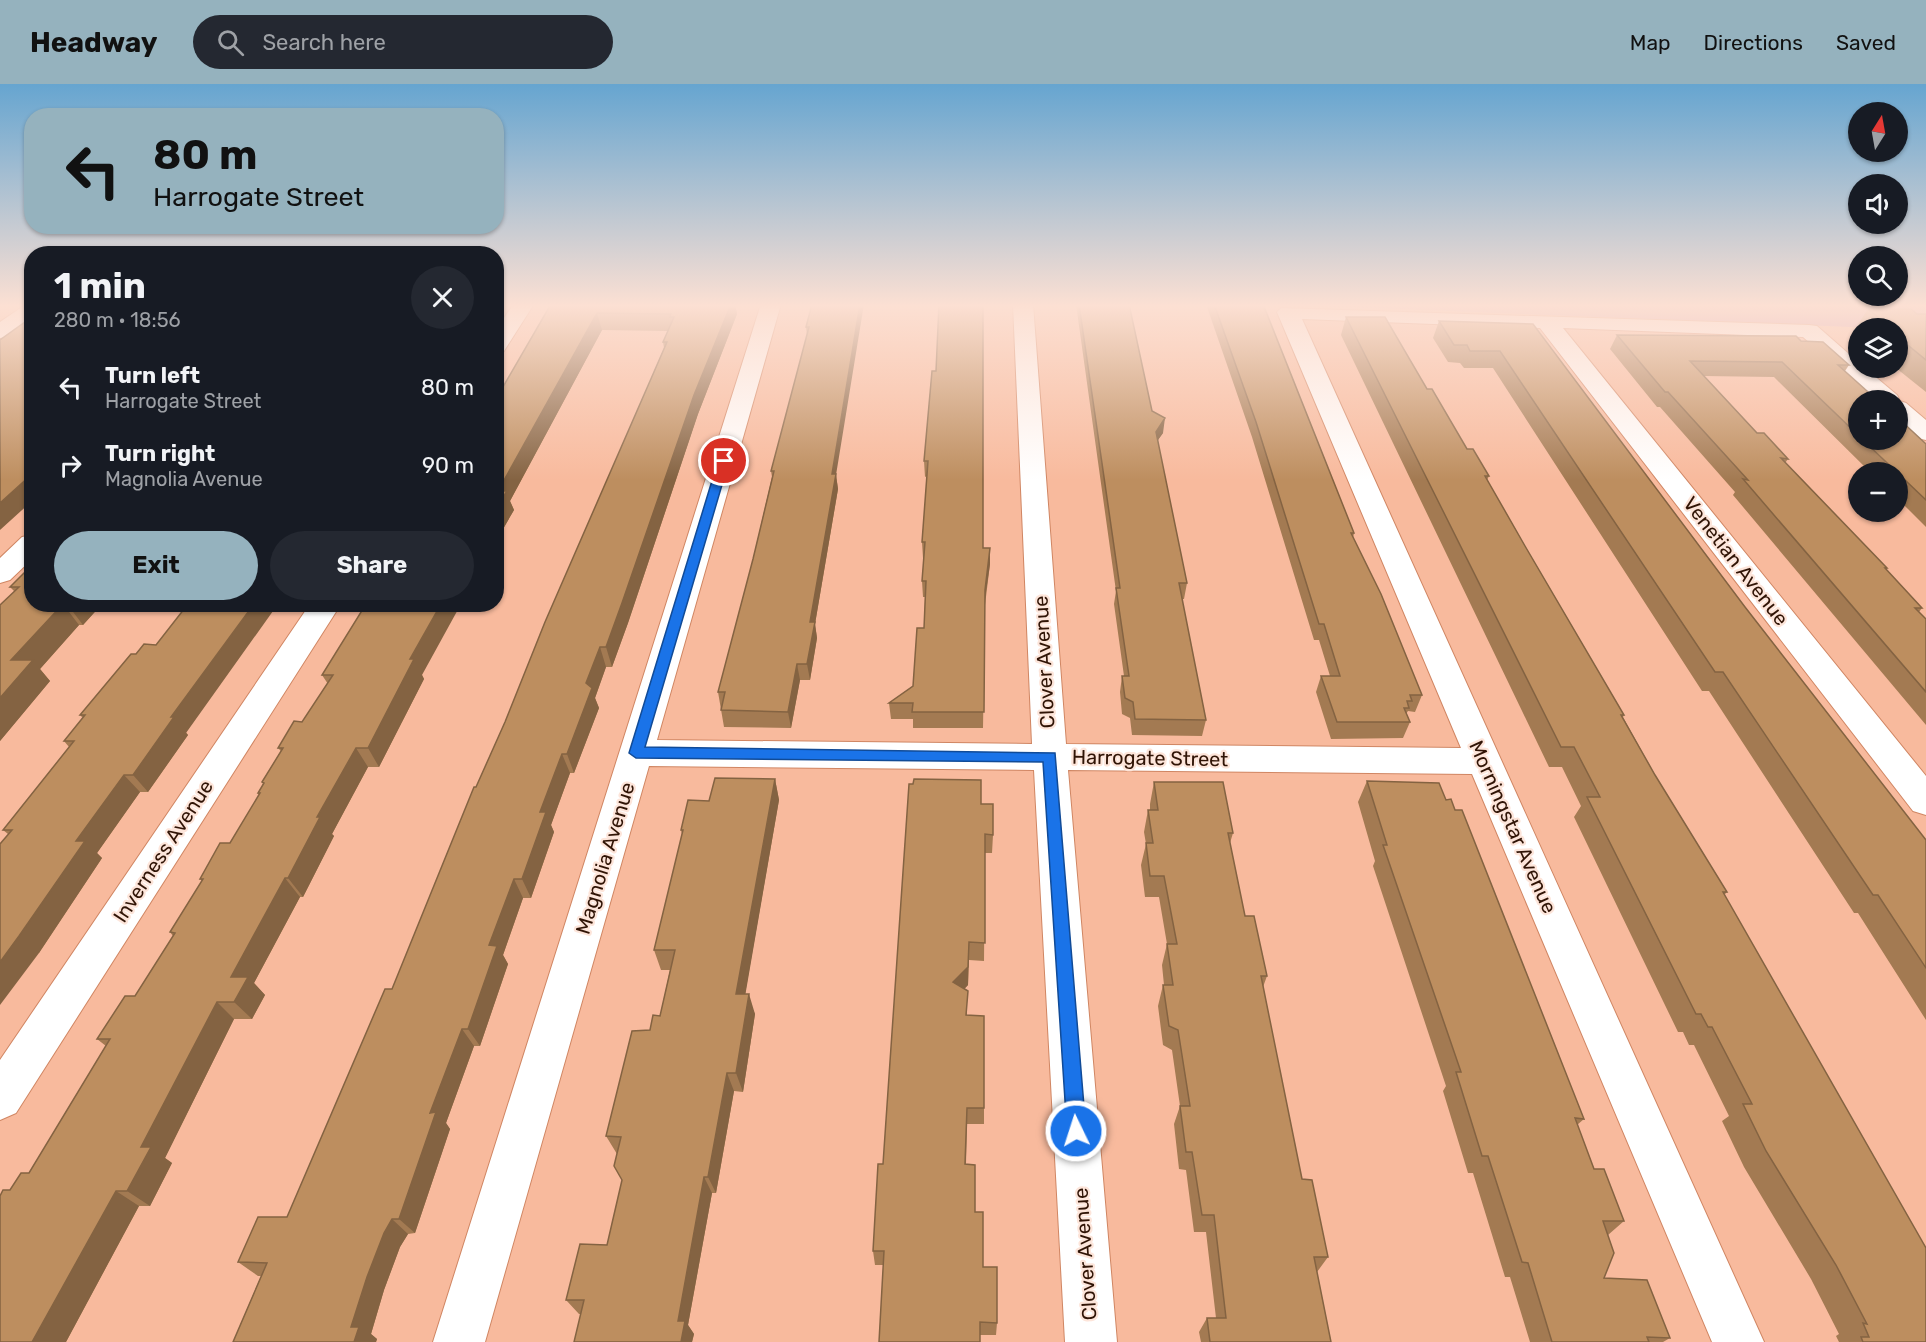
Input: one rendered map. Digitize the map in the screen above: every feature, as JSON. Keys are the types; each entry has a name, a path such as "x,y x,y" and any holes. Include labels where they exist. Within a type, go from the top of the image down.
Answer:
{"street":[{"name":"Magnolia Avenue","path":"459,1342 753,363"},
{"name":"Clover Avenue","path":"1026,363 1050,757 1091,1342"},
{"name":"Morningstar Avenue","path":"1310,363 1738,1342"},
{"name":"Venetian Avenue","path":"1579,363 1926,801"},
{"path":"1846,363 1877,390"},
{"path":"1908,417 1926,433"},
{"path":"0,574 24,551"},
{"name":"Inverness Avenue","path":"0,1098 321,612"},
{"name":"Harrogate Street","path":"636,753 1484,761"}],"building":[{"path":"0,363 24,363 24,481 0,503"},
{"path":"517,363 569,363 504,480 504,385"},
{"path":"658,363 707,363 606,647 600,647 586,683 592,688 567,754 562,754 540,812 546,812 522,879 514,879 489,945 497,946 468,1029 462,1029 430,1113 436,1112 399,1219 392,1219 384,1233 367,1277 351,1327 359,1327 354,1342 233,1342 267,1263 238,1262 258,1217 287,1217 385,989 392,989 474,787 476,787 505,722 545,622"},
{"path":"800,363 850,363 832,474 836,474 810,622 815,622 807,664 797,664 788,712 721,710 725,692 718,692 753,559 774,471 771,471"},
{"path":"936,363 983,363 983,548 990,548 985,590 984,712 912,712 913,703 889,703 913,686 917,628 924,628 926,581 922,581 925,542 922,542 928,461 924,461 932,371 936,371"},
{"path":"1087,363 1142,363 1152,411 1165,418 1156,432 1187,583 1179,583 1206,720 1135,719 1133,702 1125,698 1122,676 1129,676 1116,588 1120,588"},
{"path":"1235,363 1286,363 1354,533 1351,533 1381,594 1422,695 1410,695 1412,701 1407,701 1409,708 1404,708 1410,722 1337,722 1321,676 1340,676 1324,624 1319,624 1256,422"},
{"path":"1369,363 1412,363 1427,389 1432,389 1467,449 1473,449 1489,476 1485,476 1624,715 1621,715 1655,775 1727,892 1723,892 1926,1248 1926,1342 1863,1342 1861,1337 1869,1337 1863,1323 1867,1324 1836,1265 1766,1151 1743,1104 1752,1104 1712,1027 1708,1027 1701,1014 1696,1014 1587,797 1600,797 1574,747 1561,747"},
{"path":"1508,363 1562,363 1745,607 1926,840 1926,968 1878,895 1873,895 1723,672 1715,672"},
{"path":"1640,363 1692,363 1757,433 1764,433 1788,459 1781,458 1887,568 1885,568 1922,608 1915,608 1926,619 1926,692 1743,479 1748,480 1668,392 1665,392"},
{"path":"1783,363 1846,363 1848,365 1838,365 1848,374 1848,378 1852,378 1866,390 1848,390 1848,425"},
{"path":"1908,427 1926,444 1926,500 1908,483 1908,462 1886,462 1874,450 1908,450"},
{"path":"24,573 24,612 56,612 11,660 33,660 0,698 0,605 19,587 10,587"},
{"path":"182,612 248,612 171,717 174,717 133,775 124,775 76,841 85,841 0,962 0,844 12,830 3,830 74,741 64,741 85,715 80,715 131,654 136,654 144,644 156,645"},
{"path":"361,612 436,612 410,659 414,659 368,748 356,748 317,817 320,817 288,878 285,878 231,977 248,977 234,1002 217,1002 141,1147 151,1147 127,1191 116,1191 32,1342 0,1342 0,1196 3,1190 10,1190 21,1173 29,1173 110,1039 97,1039 125,996 135,996 175,933 170,932 203,879 200,879 220,843 230,843 260,793 258,793 264,783 262,782 283,748 278,748 294,721 302,722 333,675 322,675"},
{"path":"715,778 775,779 736,994 749,994 736,1073 727,1073 708,1177 704,1177 678,1321 685,1321 681,1342 574,1342 584,1300 566,1300 580,1244 607,1245 622,1180 614,1166 621,1137 606,1136 632,1031 650,1030 653,1015 660,1016 675,950 654,950 688,800 709,801"},
{"path":"914,779 981,780 981,804 993,804 993,835 985,834 985,943 969,942 968,967 953,982 968,991 966,1015 984,1016 984,1108 967,1108 965,1164 975,1165 975,1212 983,1212 983,1267 997,1267 997,1323 980,1322 980,1342 879,1342 884,1251 873,1251 878,1164 883,1164 909,784 913,784"},
{"path":"1367,781 1439,783 1446,800 1451,799 1455,810 1462,810 1584,1119 1575,1118 1594,1169 1604,1169 1624,1221 1603,1221 1614,1253 1604,1278 1647,1280 1670,1338 1647,1337 1649,1342 1552,1342 1528,1263 1522,1262 1488,1156 1482,1156 1456,1072 1461,1072 1383,845 1387,845"},
{"path":"1154,782 1223,782 1233,833 1228,833 1245,916 1254,916 1267,976 1261,976 1302,1179 1312,1180 1328,1257 1314,1257 1331,1342 1210,1342 1207,1318 1226,1318 1214,1215 1202,1215 1192,1152 1186,1152 1180,1106 1190,1106 1178,1030 1169,1026 1163,985 1173,985 1167,944 1177,944 1164,876 1150,876 1146,843 1153,843 1148,810 1158,810"}],"route":[{"path":"724,461 636,753 1050,757 1076,1131"}]}
